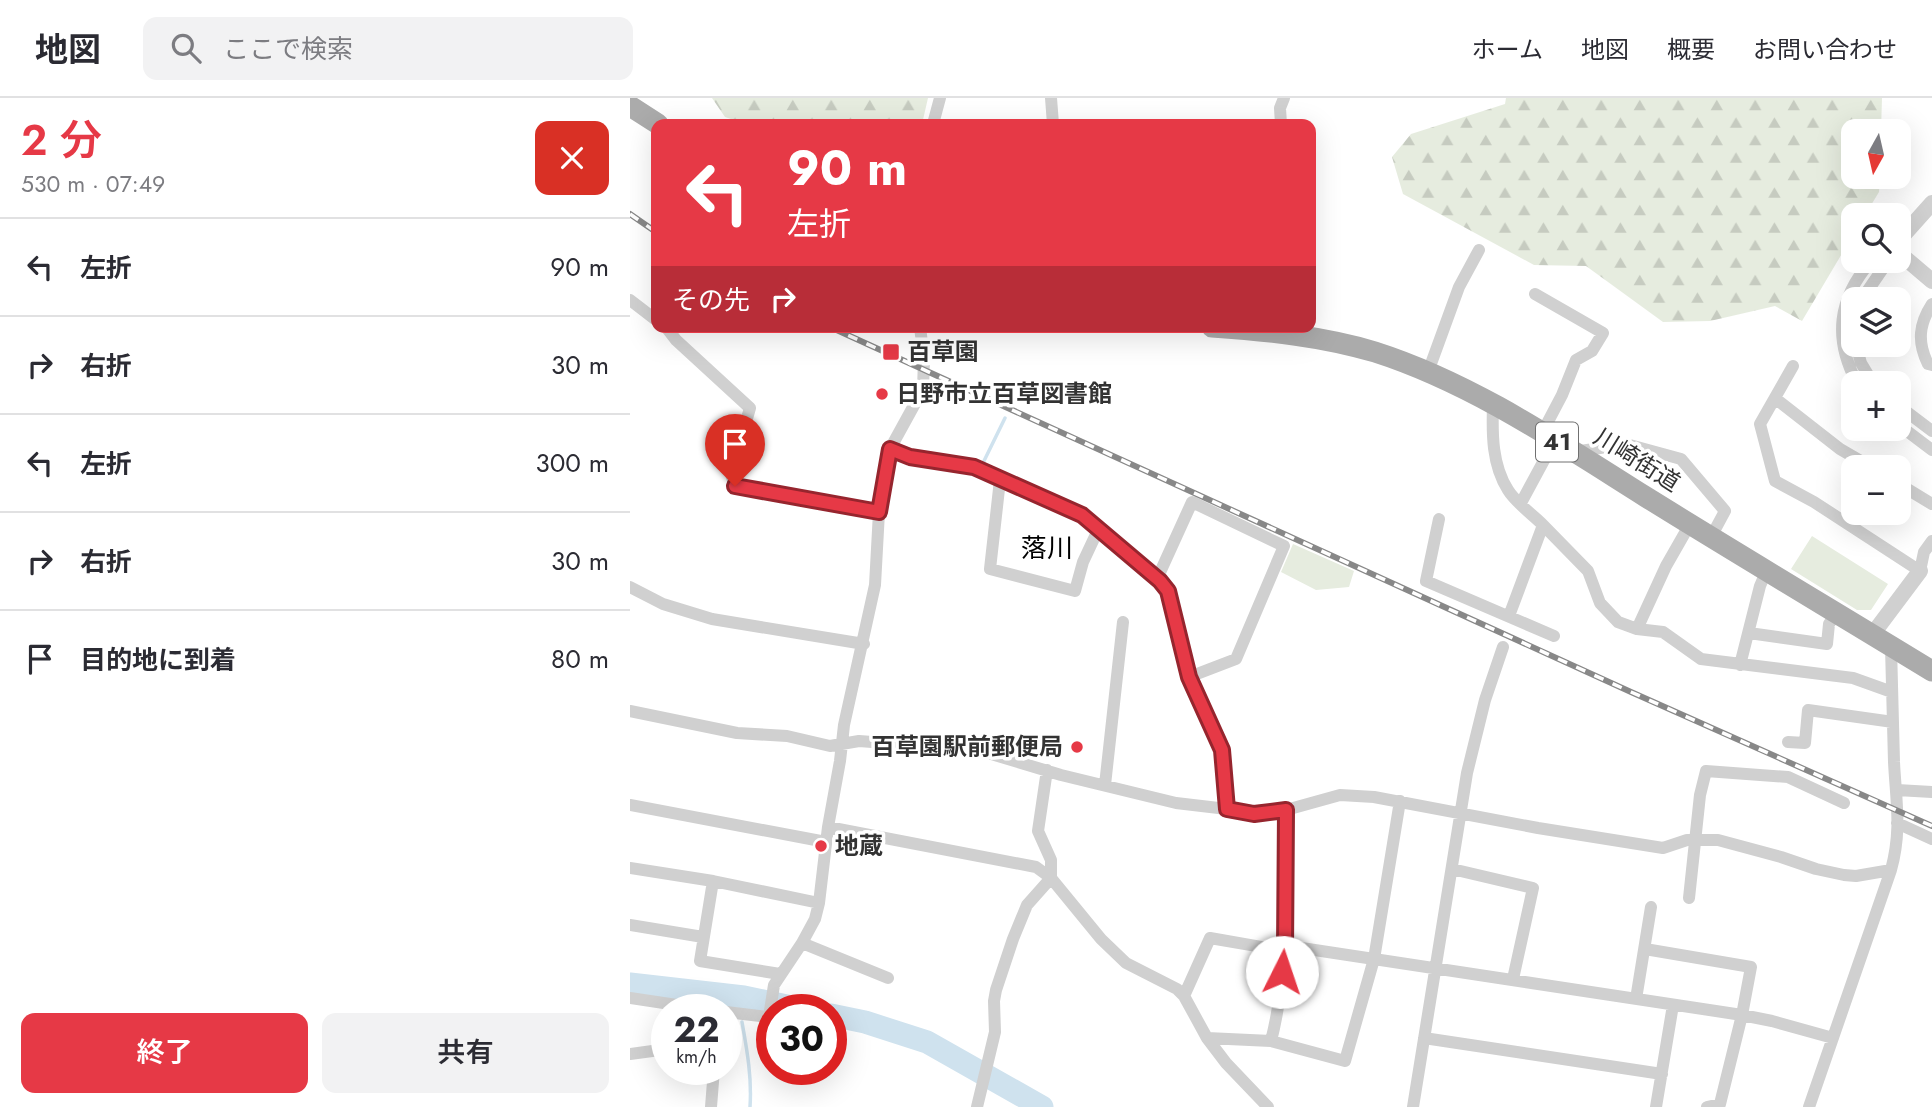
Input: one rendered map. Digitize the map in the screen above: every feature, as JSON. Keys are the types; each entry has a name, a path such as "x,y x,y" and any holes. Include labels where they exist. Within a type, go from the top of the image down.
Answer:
{"main road":[{"path":"630,106 651,120"},
{"name":"川崎街道","path":"1285,333 1330,340 1377,353 1428,372 1493,405 1932,671"}],"street":[{"path":"934,119 940,98"},
{"path":"1051,98 1053,119"},
{"path":"1281,119 1280,108 1284,98"},
{"path":"1911,227 1932,203"},
{"path":"1428,372 1459,288 1479,250"},
{"path":"1911,263 1932,281"},
{"path":"1850,371 1842,344 1842,319 1853,286 1862,273"},
{"path":"1521,503 1576,360 1592,351 1603,333 1535,294"},
{"path":"630,300 651,316"},
{"path":"1932,303 1923,317 1920,335 1922,350 1928,364 1932,365"},
{"path":"672,333 750,408 731,474 735,486 879,512"},
{"path":"742,1014 769,1017 777,979 802,943 815,919 819,904 842,744 875,585 879,512 890,449 923,389 924,359 921,333"},
{"path":"1793,366 1760,424 1775,481 1926,566"},
{"path":"1776,400 1850,455"},
{"path":"1493,405 1492,441 1508,491 1588,571 1600,603 1618,622 1637,629 1663,632 1702,659 1853,678 1892,692"},
{"path":"1911,415 1932,431"},
{"path":"1911,434 1932,450"},
{"path":"1574,452 1626,444 1681,459 1725,511 1711,537"},
{"path":"890,449 910,457 974,467 1082,515 1157,579 1168,591 1189,677 1222,750 1227,809"},
{"path":"1000,480 990,569 1075,591 1083,562 1098,530"},
{"path":"1911,491 1932,504"},
{"path":"1157,579 1192,502 1284,545 1236,659 1189,677"},
{"path":"1439,519 1426,580 1554,636"},
{"path":"1509,616 1543,524"},
{"path":"1637,629 1666,566 1690,524"},
{"path":"1872,635 1926,566 1924,552 1932,541"},
{"path":"1740,665 1759,586 1766,572"},
{"path":"630,587 663,604 712,619 864,644"},
{"path":"1749,633 1827,644 1829,624 1836,613"},
{"path":"1105,785 1123,622"},
{"path":"1415,1107 1467,773 1485,700 1503,647"},
{"path":"1809,1107 1891,870 1897,843 1891,647"},
{"path":"1788,742 1805,743 1808,710 1893,722"},
{"path":"630,711 737,733 787,736 830,747 859,741 978,750 1176,803 1254,814 1286,810 1340,795 1400,801 1460,814 1664,848 1687,840 1718,840 1844,875 1856,876 1891,870"},
{"path":"977,1107 995,1032 994,1001 1013,939 1027,905 1051,878 1051,860 1038,831 1047,770"},
{"path":"1689,898 1700,794 1706,771 1788,777 1844,803"},
{"path":"1897,790 1932,792"},
{"path":"1208,1038 1271,1041 1345,1061 1374,959 1400,801"},
{"path":"630,805 826,842"},
{"path":"1271,1041 1278,1015 1285,951 1286,810"},
{"path":"1898,823 1932,839"},
{"path":"828,827 1036,867 1051,878 1101,939 1126,963 1177,989 1184,996 1226,1063 1268,1107"},
{"path":"630,868 713,881 819,904"},
{"path":"1452,869 1533,888 1513,979"},
{"path":"713,881 700,961 777,979"},
{"path":"1636,999 1651,907"},
{"path":"630,925 704,937"},
{"path":"1184,996 1210,938 1285,951 1295,947 1742,1015 1833,1038"},
{"path":"802,943 888,978"},
{"path":"1645,949 1751,967 1720,1104 1707,1107"},
{"path":"630,998 651,1001"},
{"path":"1656,1107 1673,1005"},
{"path":"1424,1038 1662,1074"},
{"path":"630,1054 651,1051"},
{"path":"711,1107 713,1085"}],"green space":[{"path":"712,98 928,98 923,119 725,117"},
{"path":"1506,98 1882,98 1881,119 1841,119 1841,189 1879,189 1879,192 1872,203 1841,203 1841,255 1802,321 1775,306 1710,321 1663,322 1586,266 1534,265 1403,194 1392,157 1411,134 1505,104"},
{"path":"1812,536 1888,584 1871,610 1857,610 1791,569"},
{"path":"1293,544 1354,571 1349,587 1316,590 1281,572"}],"waterway":[{"path":"983,463 1005,418"},
{"path":"630,984 756,1000"},
{"path":"847,1018 927,1042 1042,1107"},
{"path":"742,1022 750,1074 750,1107"}],"railway":[{"path":"630,214 651,229"},
{"path":"843,333 1932,826"}],"place":[{"name":"百草園","path":"891,352"},
{"name":"日野市立百草図書館","path":"882,394"},
{"name":"百草園駅前郵便局","path":"1077,747"},
{"name":"地蔵","path":"821,846"}],"district":[{"name":"落川","path":"1047,548"}],"route":[{"path":"735,486 879,512 890,449 910,457 974,467 1082,515 1160,581 1168,591 1189,677 1222,750 1227,809 1254,814 1286,810 1285,951 1282,972"}]}
